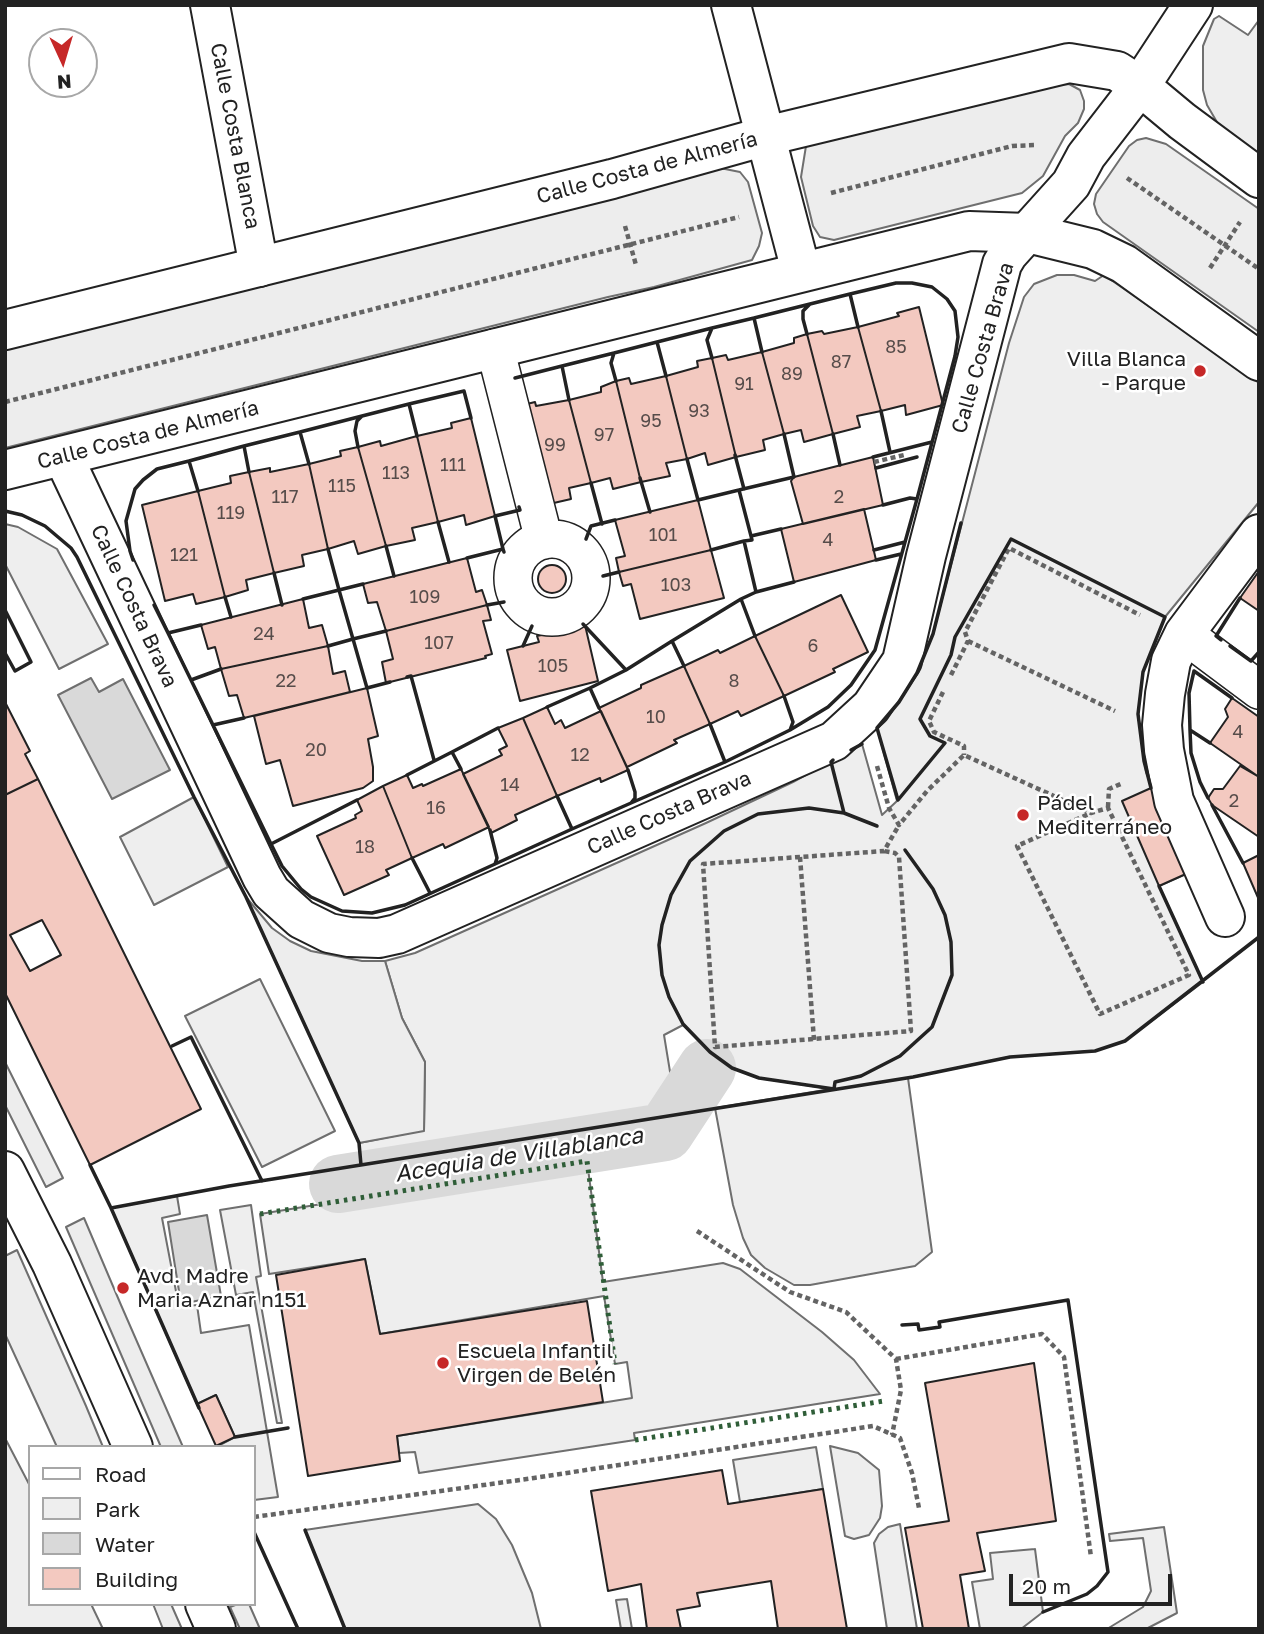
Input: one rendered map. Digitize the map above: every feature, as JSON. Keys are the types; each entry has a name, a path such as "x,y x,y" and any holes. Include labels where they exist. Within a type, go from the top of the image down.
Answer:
{"street":[{"name":"Calle Costa Blanca","path":"210,5 259,267"},
{"path":"731,5 801,271"},
{"name":"Calle Costa Brava","path":"63,456 271,891 301,919 329,933 349,937 397,934 834,741 871,707 902,661 926,556 1002,264 1071,184 1086,156 1140,86 1193,5"},
{"name":"Calle Costa de Almería","path":"5,330 612,179 766,136 1069,62 1117,71 1259,178"},
{"name":"Calle Costa de Almería","path":"5,470 969,231 1028,233 1093,249 1124,264 1259,361"},
{"path":"495,348 544,540"},
{"path":"1225,918 1174,801 1162,725 1171,661 1184,634 1259,534"},
{"path":"1184,634 1259,690"},
{"path":"5,1171 52,1264 133,1445"},
{"path":"206,1606 216,1629"}],"path":[{"path":"820,196 1012,146 1038,145 1048,148"},
{"path":"1125,177 1259,269"},
{"path":"1204,277 1245,214"},
{"path":"5,402 744,216"},
{"path":"623,220 637,268"},
{"path":"874,462 915,452"},
{"path":"884,851 898,825 927,791 964,755 964,746 934,732 929,721 968,641 965,632 1009,548 1144,617"},
{"path":"968,641 1117,712"},
{"path":"964,755 1091,813 1108,808 1189,975 1100,1014 1017,846 1091,813"},
{"path":"876,760 889,808 898,825"},
{"path":"884,851 895,853 899,857 912,1031 715,1047 704,864 884,851"},
{"path":"800,857 814,1040"},
{"path":"697,1231 790,1292 846,1312 896,1359 901,1390 892,1435"},
{"path":"896,1359 1042,1334 1064,1357 1091,1557"},
{"path":"256,1517 534,1478 873,1426 900,1438 912,1474 919,1508"}],"green space":[{"path":"1219,16 1248,35 1259,20 1259,162 1221,129 1207,105 1203,90 1203,46 1214,19"},
{"path":"1057,275 1074,275 1095,281 1104,275 1259,383 1259,502 1165,617 1143,672 1138,714 1146,772 1188,873 1159,886 1203,982 1125,1041 1095,1051 1010,1057 908,1078 932,1252 915,1266 810,1285 794,1285 765,1268 751,1255 733,1205 715,1108 831,1089 759,1078 732,1068 710,1052 683,1025 664,1035 674,1096 658,1117 361,1165 359,1143 424,1130 425,1062 402,1018 385,961 415,953 706,823 793,782 862,744 882,815 897,801 877,728 899,702 917,673 933,634 1009,343 1024,297 1034,284"},
{"path":"5,524 18,527 57,549 108,644 59,669 5,564"},
{"path":"194,797 228,867 154,905 120,837"},
{"path":"260,979 335,1131 262,1167 185,1016"},
{"path":"587,1161 603,1282 723,1263 740,1269 854,1360 880,1394 634,1433 635,1440 419,1473 415,1452 399,1453 397,1436 632,1398 627,1362 615,1364 604,1296 380,1334 365,1259 269,1274 260,1214"},
{"path":"177,1196 180,1214 162,1218 179,1307 197,1305 201,1333 249,1325 278,1497 256,1500 256,1445 220,1445 235,1437 216,1395 197,1404 111,1208"},
{"path":"251,1205 261,1276 256,1277 282,1423 277,1423 253,1292 236,1295 220,1210"},
{"path":"5,1438 28,1482 28,1606 92,1606 103,1629 5,1629"},
{"path":"830,1446 858,1453 879,1470 882,1506 880,1518 869,1535 854,1539 845,1536"},
{"path":"816,1447 823,1489 740,1502 733,1460"},
{"path":"478,1504 496,1519 512,1545 532,1593 541,1629 345,1629 305,1530"},
{"path":"900,1524 917,1629 887,1629 874,1543 879,1534 888,1527"},
{"path":"1164,1527 1177,1613 1146,1629 1107,1629 1143,1607 1151,1591 1143,1538 1110,1541 1109,1534"},
{"path":"1035,1549 1043,1612 1021,1629 980,1629 972,1582 993,1579 990,1553"},
{"path":"627,1599 632,1629 621,1629 616,1600"}],"shaded area":[{"path":"1069,84 1080,90 1084,101 1084,109 1078,123 1065,136 1043,176 1022,193 834,240 820,237 813,226 801,177 806,146 1051,85"},
{"path":"1146,138 1166,144 1259,209 1259,332 1103,222 1097,214 1094,204 1096,194 1129,146"},
{"path":"720,168 740,172 748,182 762,233 752,260 654,287 5,448 5,346"},
{"path":"246,897 272,928 311,951 362,961 385,961 402,1018 425,1062 424,1131 359,1143"},
{"path":"5,1062 63,1178 46,1187 5,1105"},
{"path":"84,1218 182,1445 160,1445 66,1227"},
{"path":"17,1250 102,1445 56,1445 5,1334 5,1256"},
{"path":"154,1606 172,1606 182,1629 163,1629"},
{"path":"250,1606 260,1629 240,1629 230,1607"}],"water":[{"path":"91,678 99,692 123,679 170,770 112,799 58,695"},
{"path":"207,1215 221,1296 181,1304 168,1222"}],"building":[{"path":"919,307 943,405 906,415 905,405 881,411 858,327 899,316 897,313"},
{"path":"858,327 881,411 857,416 860,427 833,434 807,334 822,331 824,334"},
{"path":"807,334 833,434 804,442 801,430 784,434 762,352 794,343 794,338"},
{"path":"762,352 784,434 763,440 765,450 736,457 712,358 726,355 728,360"},
{"path":"712,358 736,457 708,465 705,453 687,459 666,376 698,367 697,361"},
{"path":"666,376 687,459 666,463 670,476 641,482 616,381 629,378 631,384"},
{"path":"616,381 641,482 613,489 610,478 591,483 569,400 601,392 601,387"},
{"path":"569,400 591,483 569,488 571,499 545,505 519,406"},
{"path":"471,418 495,516 466,525 464,515 438,522 417,436 452,428 451,423"},
{"path":"417,436 438,522 412,528 415,540 386,546 358,447 380,441 381,446"},
{"path":"358,447 386,546 358,554 354,541 328,549 309,464 341,456 340,451"},
{"path":"873,457 883,505 803,524 791,481 794,477"},
{"path":"309,464 328,549 302,555 304,566 274,573 249,472 270,468 270,472"},
{"path":"249,472 274,573 246,580 248,590 225,597 198,491 231,483 230,476"},
{"path":"198,491 225,597 196,604 193,594 165,601 142,505"},
{"path":"698,500 711,550 619,572 616,558 625,556 615,520"},
{"path":"864,509 876,560 794,582 781,529"},
{"path":"711,550 724,598 640,619 631,584 623,586 619,572"},
{"path":"467,558 476,592 482,590 487,605 386,631 377,602 368,603 363,584"},
{"path":"552,565 562,569 566,579 562,589 552,593 542,589 538,579 542,569"},
{"path":"1259,571 1259,611 1240,598"},
{"path":"841,595 868,652 833,669 835,672 784,696 755,636"},
{"path":"303,599 309,628 322,625 328,646 221,669 215,647 208,649 201,625"},
{"path":"487,605 491,620 483,621 492,654 485,656 486,658 386,683 382,662 393,659 386,631"},
{"path":"585,625 598,681 520,701 507,650 539,642 537,636"},
{"path":"755,636 784,696 741,716 738,711 710,724 684,666"},
{"path":"328,646 333,674 345,671 350,692 244,718 237,695 229,696 221,669"},
{"path":"684,666 710,724 674,740 677,743 627,767 599,708"},
{"path":"367,688 378,736 368,739 373,781 363,788 293,806 280,760 266,764 254,716"},
{"path":"1232,698 1259,717 1259,777 1210,743 1228,717 1225,709"},
{"path":"5,702 30,751 25,754 38,779 5,795"},
{"path":"547,707 555,724 561,720 565,728 601,711 628,770 601,782 600,778 557,796 523,718"},
{"path":"523,718 557,796 515,815 517,820 491,833 463,774 502,755 499,750 507,746 498,728"},
{"path":"1240,766 1259,777 1259,837 1212,805 1208,798 1214,789 1223,789"},
{"path":"461,769 489,827 445,848 443,844 412,858 383,786 407,775 413,788 422,784 423,786"},
{"path":"38,779 201,1109 90,1165 5,993 5,795","holes":["42,920 61,955 30,971 10,935"]},
{"path":"383,786 412,858 386,870 389,875 344,895 317,836 356,818 355,815 362,811 357,800"},
{"path":"1151,788 1188,873 1159,886 1122,801"},
{"path":"1259,855 1259,900 1243,863"},
{"name":"Escuela Infantil Virgen de Belén","path":"365,1259 380,1334 587,1301 603,1402 397,1436 400,1461 308,1476 276,1275"},
{"path":"1034,1363 1056,1521 977,1533 985,1571 960,1575 969,1629 923,1629 905,1528 949,1521 925,1383"},
{"path":"216,1395 235,1437 216,1445 197,1404"},
{"path":"722,1470 728,1504 823,1489 847,1629 778,1629 771,1581 697,1593 700,1606 677,1610 681,1629 647,1629 641,1584 608,1591 591,1491"}],"waterway":[{"name":"Acequia de Villablanca","path":"338,1184 665,1132 707,1068"}],"hedge":[{"path":"260,1214 587,1161 615,1364"},
{"path":"635,1440 884,1401"}],"wall":[{"path":"858,327 850,294 896,283 932,287 947,299 955,311 958,337 955,356 917,499"},
{"path":"810,304 850,294"},
{"path":"754,318 810,304 803,311 807,334"},
{"path":"712,328 754,318 762,352"},
{"path":"657,342 712,328 707,340 712,358"},
{"path":"614,353 657,342 666,376"},
{"path":"562,366 614,353 611,363 616,381"},
{"path":"515,378 562,366 569,400"},
{"path":"417,436 409,404 464,391 471,418"},
{"path":"362,416 409,404"},
{"path":"881,411 890,452"},
{"path":"300,432 362,416 357,421 355,431 358,447"},
{"path":"244,446 300,432 309,464"},
{"path":"751,536 739,490 794,477 784,434"},
{"path":"833,434 840,465"},
{"path":"873,457 932,442"},
{"path":"189,461 244,446 249,472"},
{"path":"735,455 744,489"},
{"path":"876,468 917,457"},
{"path":"687,459 698,500 739,490"},
{"path":"133,560 126,521 135,489 143,480 157,469 189,461 198,491"},
{"path":"640,478 650,512"},
{"path":"591,483 602,524"},
{"path":"784,696 793,722 790,730 828,707 851,685 875,650 917,499 910,498 883,505"},
{"path":"503,549 495,516 520,510 519,507"},
{"path":"5,511 22,515 45,526 71,548 77,557 246,897 359,1143 361,1165"},
{"path":"586,539 591,526 615,520"},
{"path":"438,522 449,562"},
{"path":"961,523 933,634 917,673 899,702 877,728 898,800 945,743 930,736 920,719 951,655 955,637 1011,539 1165,617 1143,672 1138,714 1144,761 1151,788"},
{"path":"756,592 744,541 752,540 751,536 781,529"},
{"path":"711,550 744,541"},
{"path":"874,550 905,542"},
{"path":"386,546 394,576"},
{"path":"328,549 339,590 363,584"},
{"path":"467,558 503,549 504,552"},
{"path":"876,560 901,554"},
{"path":"603,576 619,572"},
{"path":"274,573 282,605"},
{"path":"755,636 741,599 794,582"},
{"path":"303,599 339,590 353,639 386,631"},
{"path":"225,597 231,617"},
{"path":"1221,640 1216,636 1240,598"},
{"path":"684,666 672,641 741,599"},
{"path":"487,605 504,602"},
{"path":"154,605 168,633 201,625"},
{"path":"5,610 31,662 15,671 5,653"},
{"path":"583,624 626,670"},
{"path":"523,646 532,626"},
{"path":"168,633 191,680 221,669"},
{"path":"328,646 353,639 367,688 390,682"},
{"path":"599,708 590,688 626,670 672,641"},
{"path":"1230,646 1251,661 1259,652"},
{"path":"1190,730 1189,693 1194,671 1232,698"},
{"path":"407,677 411,676 434,760"},
{"path":"191,680 213,725 244,718"},
{"path":"547,707 590,688"},
{"path":"710,724 725,762 790,730"},
{"path":"213,725 271,844 357,800"},
{"path":"452,752 498,728"},
{"path":"1208,798 1191,753 1190,730 1210,743"},
{"path":"851,750 862,744"},
{"path":"407,775 452,752 461,769"},
{"path":"833,760 831,762 844,813"},
{"path":"628,770 635,792 631,803 725,762"},
{"path":"557,796 572,829 631,803"},
{"path":"1212,805 1243,863"},
{"path":"877,826 844,813 809,808 758,814 724,831 690,861 671,895 662,925 659,945 662,975 669,997 683,1024 710,1052 732,1068 759,1078 834,1089 835,1082 861,1076 900,1056 932,1027 952,975 951,942 945,915 933,889 905,850"},
{"path":"271,844 282,866 311,897 342,911 372,913 405,905 572,829"},
{"path":"490,830 497,858 495,864"},
{"path":"412,858 430,893"},
{"path":"1159,886 1203,982"},
{"path":"199,1408 111,1208 229,1186 913,1077 1010,1057 1095,1051 1125,1041 1259,937"},
{"path":"172,1046 191,1037 262,1181"},
{"path":"90,1165 111,1208"},
{"path":"902,1325 918,1324 919,1330 940,1327 939,1322 1068,1300 1108,1572 1087,1594 1043,1612"},
{"path":"235,1437 288,1428"},
{"path":"305,1530 345,1629"},
{"path":"256,1536 298,1629"}],"place":[{"name":"Villa Blanca - Parque","path":"1200,371"},
{"name":"Pádel Mediterráneo","path":"1023,815"},
{"name":"Avd. Madre Maria Aznar n151","path":"123,1288"},
{"name":"Escuela Infantil Virgen de Belén","path":"443,1363"}]}
